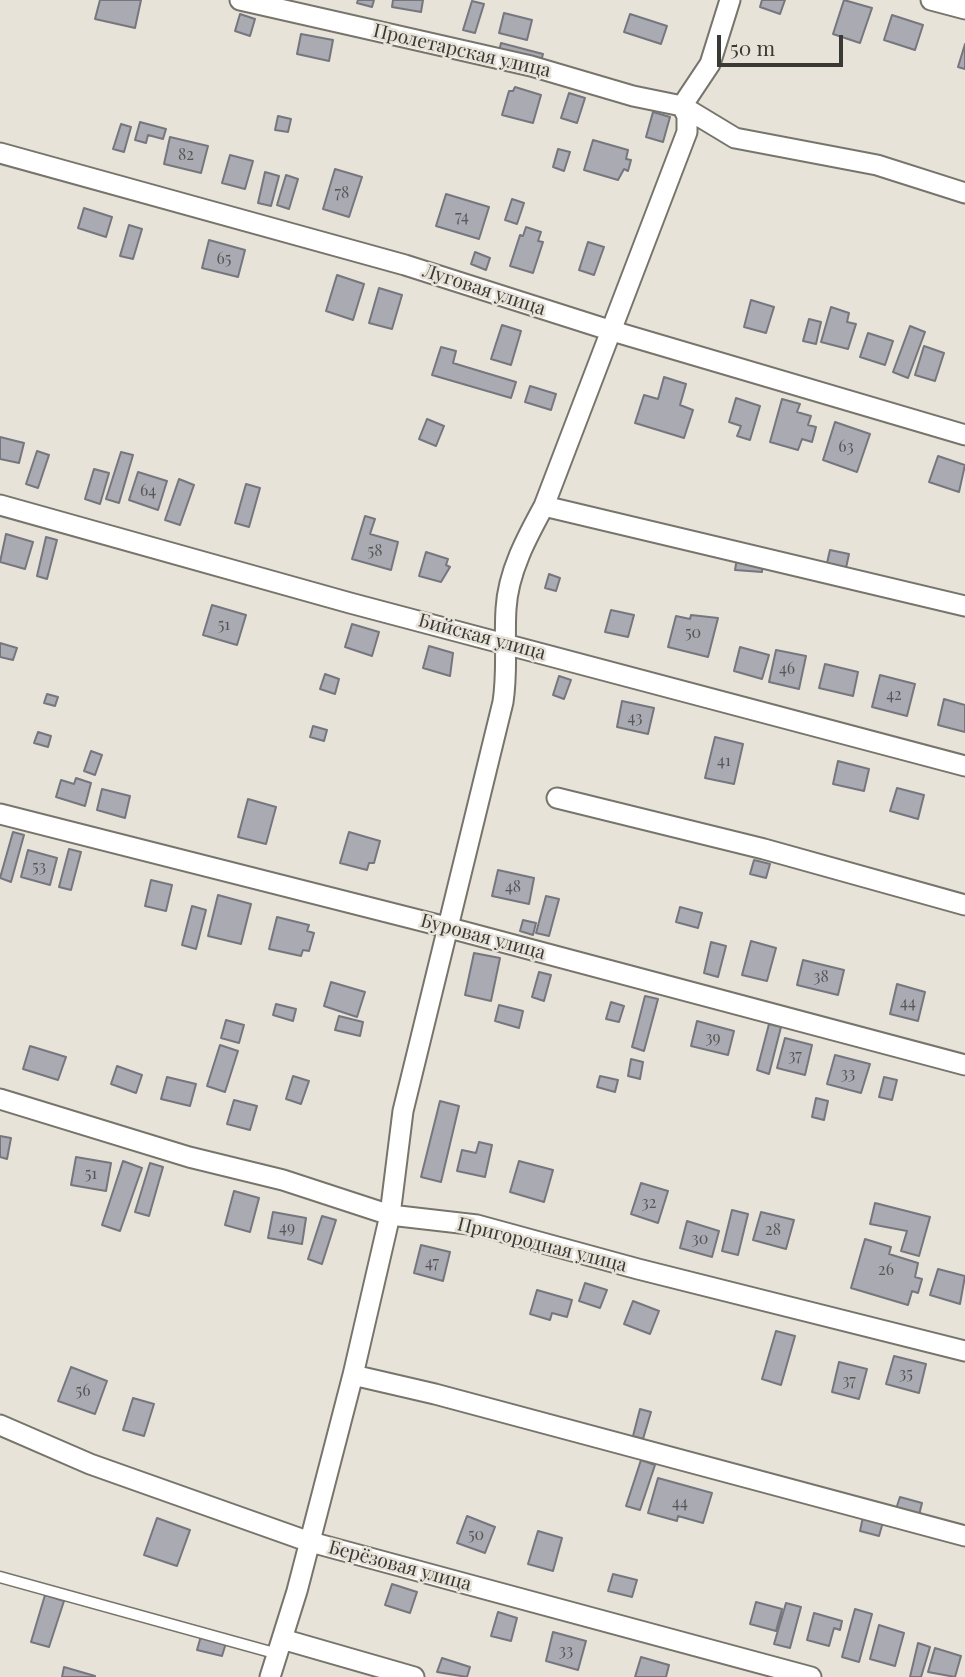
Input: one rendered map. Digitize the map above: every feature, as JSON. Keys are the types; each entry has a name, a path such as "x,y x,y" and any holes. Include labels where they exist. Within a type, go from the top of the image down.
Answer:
{"street":[{"name":"Пролетарская улица","path":"240,0 531,66 633,96 682,106 735,138 877,165 965,192"},
{"path":"270,1677 297,1591 307,1541 353,1375 390,1215 403,1111 503,702 507,678 506,606 514,573 524,542 544,506 609,330 687,132 687,116 682,106 693,94 710,64 730,0"},
{"path":"931,0 965,9"},
{"name":"Луговая улица","path":"0,153 405,265 609,330 965,435"},
{"name":"Бийская улица","path":"0,505 965,766"},
{"path":"544,506 965,606"},
{"path":"557,798 764,849 965,905"},
{"name":"Буровая улица","path":"0,814 446,927 965,1065"},
{"name":"Пригородная улица","path":"0,1100 189,1157 283,1180 390,1215 477,1225 638,1269 965,1351"},
{"path":"353,1375 435,1394 965,1536"},
{"name":"Берёзовая улица","path":"0,1425 90,1464 307,1541 811,1677"},
{"path":"280,1646 414,1677"}],"lane":[{"path":"0,1577 280,1646"}],"building":[{"path":"100,0 141,0 135,28 95,19"},
{"path":"358,0 374,0 372,7 357,3"},
{"path":"393,0 423,0 421,12 392,7"},
{"path":"762,0 785,0 780,14 760,7"},
{"path":"844,0 872,8 860,43 833,34"},
{"path":"472,1 484,4 475,33 463,30"},
{"path":"504,13 532,20 527,40 499,33"},
{"path":"240,14 255,19 250,36 235,31"},
{"path":"630,14 667,26 661,44 624,32"},
{"path":"892,15 923,25 915,50 884,40"},
{"path":"301,34 333,40 329,61 297,54"},
{"path":"501,43 543,54 537,76 496,65"},
{"path":"965,44 965,69 958,67"},
{"path":"515,87 541,95 533,123 502,115 509,91 513,91"},
{"path":"569,93 585,98 577,123 561,118"},
{"path":"653,112 670,117 663,142 646,137"},
{"path":"278,116 291,119 288,132 275,130"},
{"path":"140,122 166,129 163,139 148,135 146,143 135,140"},
{"path":"121,124 131,127 124,152 113,149"},
{"path":"170,137 208,146 201,173 164,164"},
{"path":"593,140 628,150 626,159 631,160 628,171 624,169 618,180 584,170"},
{"path":"558,149 570,152 564,171 553,167"},
{"path":"230,155 253,161 245,189 222,183"},
{"path":"335,169 362,177 349,217 323,209"},
{"path":"265,172 279,176 271,206 258,203"},
{"path":"286,175 298,179 289,209 277,205"},
{"path":"446,194 489,207 479,239 436,226"},
{"path":"512,199 524,203 517,224 505,220"},
{"path":"84,208 112,217 106,237 78,228"},
{"path":"129,225 142,229 133,259 120,256"},
{"path":"526,227 541,232 538,241 543,242 533,273 510,266 520,235 523,236"},
{"path":"209,240 245,250 238,277 202,268"},
{"path":"588,242 604,247 594,275 579,270"},
{"path":"475,252 490,258 486,270 471,264"},
{"path":"337,275 364,284 353,320 326,311"},
{"path":"379,288 402,295 392,329 369,323"},
{"path":"751,300 774,307 766,333 744,327"},
{"path":"831,307 849,313 847,322 856,324 848,349 821,342"},
{"path":"809,319 821,322 816,344 803,341"},
{"path":"502,325 521,331 511,365 491,359"},
{"path":"910,326 925,332 908,378 893,372"},
{"path":"868,333 893,341 885,365 860,357"},
{"path":"924,346 944,353 935,381 915,375"},
{"path":"441,347 456,351 453,363 516,382 511,398 432,375"},
{"path":"664,377 686,384 680,405 693,410 684,438 635,423 644,395 658,399"},
{"path":"530,386 556,394 551,410 525,402"},
{"path":"736,398 760,406 750,440 737,436 741,426 729,422"},
{"path":"782,399 800,404 797,412 811,416 808,425 816,427 812,442 802,439 798,450 770,442"},
{"path":"427,419 444,426 436,446 419,439"},
{"path":"835,422 870,434 857,472 823,460"},
{"path":"0,437 24,443 19,463 0,459"},
{"path":"37,451 49,455 38,488 26,484"},
{"path":"121,452 133,455 119,503 106,499"},
{"path":"938,456 965,465 959,492 929,482"},
{"path":"94,469 109,473 100,504 85,499"},
{"path":"138,472 167,481 158,510 129,500"},
{"path":"179,479 194,485 180,525 165,520"},
{"path":"246,484 260,488 249,527 235,523"},
{"path":"365,516 375,519 370,534 398,542 391,570 352,559"},
{"path":"6,534 33,542 25,569 0,562"},
{"path":"46,537 57,540 47,579 37,576"},
{"path":"830,550 849,554 846,568 827,563"},
{"path":"426,552 448,559 446,565 450,567 441,582 419,576"},
{"path":"737,558 763,561 762,572 735,570"},
{"path":"549,574 560,578 556,591 545,588"},
{"path":"212,605 246,615 237,645 203,635"},
{"path":"611,610 634,615 628,637 605,632"},
{"path":"691,615 718,618 708,657 668,647 676,616 690,619"},
{"path":"352,624 379,632 372,656 345,647"},
{"path":"0,643 17,648 13,660 0,657"},
{"path":"429,646 453,653 450,676 423,668"},
{"path":"740,647 769,655 762,679 734,671"},
{"path":"776,650 806,656 799,689 769,682"},
{"path":"825,664 858,672 853,696 819,688"},
{"path":"325,674 339,679 335,694 320,689"},
{"path":"880,675 915,684 907,716 872,707"},
{"path":"559,676 571,680 564,699 553,695"},
{"path":"47,694 58,697 55,706 44,703"},
{"path":"944,699 965,705 965,732 938,725"},
{"path":"622,701 654,708 648,734 617,727"},
{"path":"313,726 327,730 324,741 310,737"},
{"path":"38,732 51,736 48,747 34,743"},
{"path":"715,737 743,744 734,784 705,778"},
{"path":"91,751 102,755 95,775 84,771"},
{"path":"838,761 869,769 864,791 833,784"},
{"path":"76,778 91,783 85,806 56,797 61,780 74,784"},
{"path":"897,788 924,795 918,819 890,811"},
{"path":"102,789 130,796 125,818 97,810"},
{"path":"248,799 276,807 266,844 238,837"},
{"path":"13,832 24,835 11,882 0,878"},
{"path":"349,832 380,841 374,863 369,863 367,870 340,863"},
{"path":"69,849 81,852 71,890 59,887"},
{"path":"28,850 57,858 50,885 21,877"},
{"path":"754,860 770,864 766,878 750,874"},
{"path":"498,870 534,878 529,904 492,896"},
{"path":"151,880 172,885 166,911 145,906"},
{"path":"218,895 251,904 241,944 208,936"},
{"path":"546,896 559,899 549,936 536,933"},
{"path":"192,906 206,910 196,949 182,945"},
{"path":"680,907 702,913 698,928 676,922"},
{"path":"277,917 309,925 307,931 314,933 309,951 303,950 301,956 269,949"},
{"path":"523,920 536,923 533,935 520,931"},
{"path":"751,941 776,948 767,981 742,975"},
{"path":"711,942 726,946 718,977 704,973"},
{"path":"474,953 500,958 491,1001 465,995"},
{"path":"803,960 844,970 838,995 797,985"},
{"path":"539,972 551,975 544,1001 532,997"},
{"path":"331,982 365,992 357,1017 324,1006"},
{"path":"897,984 925,992 918,1021 890,1014"},
{"path":"645,996 658,999 644,1051 632,1047"},
{"path":"611,1002 624,1006 619,1022 606,1019"},
{"path":"276,1004 296,1009 293,1021 273,1015"},
{"path":"499,1005 523,1011 519,1028 495,1021"},
{"path":"339,1016 363,1022 360,1036 335,1030"},
{"path":"226,1020 244,1025 239,1043 221,1038"},
{"path":"697,1021 734,1031 728,1055 691,1046"},
{"path":"769,1024 781,1027 769,1074 757,1070"},
{"path":"785,1038 812,1045 805,1075 777,1068"},
{"path":"220,1045 238,1051 225,1092 207,1086"},
{"path":"30,1046 66,1057 58,1080 23,1069"},
{"path":"835,1055 870,1064 861,1093 827,1084"},
{"path":"631,1059 643,1062 640,1079 628,1076"},
{"path":"117,1066 142,1075 136,1093 111,1084"},
{"path":"293,1076 309,1081 301,1104 286,1099"},
{"path":"600,1076 618,1080 615,1092 597,1087"},
{"path":"167,1077 196,1084 190,1106 161,1099"},
{"path":"884,1077 897,1080 892,1100 879,1097"},
{"path":"816,1098 828,1101 824,1120 812,1117"},
{"path":"234,1100 257,1106 250,1130 227,1124"},
{"path":"440,1101 459,1106 441,1182 421,1177"},
{"path":"0,1136 11,1138 7,1159 0,1157"},
{"path":"479,1142 492,1145 485,1177 457,1171 462,1150 476,1153"},
{"path":"76,1157 111,1163 106,1191 71,1185"},
{"path":"123,1161 142,1168 120,1231 102,1225"},
{"path":"519,1161 553,1170 544,1202 510,1192"},
{"path":"150,1163 163,1167 149,1216 135,1212"},
{"path":"641,1183 668,1191 658,1223 631,1214"},
{"path":"234,1191 259,1198 250,1232 225,1225"},
{"path":"875,1203 930,1217 919,1256 901,1251 907,1231 870,1224"},
{"path":"732,1210 748,1214 738,1255 722,1251"},
{"path":"273,1212 306,1218 302,1244 268,1238"},
{"path":"761,1212 794,1220 786,1249 753,1240"},
{"path":"322,1216 336,1220 322,1264 308,1259"},
{"path":"687,1221 719,1231 712,1257 680,1248"},
{"path":"865,1239 891,1247 889,1254 918,1263 915,1277 922,1279 918,1293 912,1291 908,1305 851,1288"},
{"path":"421,1245 450,1252 443,1281 414,1273"},
{"path":"938,1269 965,1276 960,1304 930,1295"},
{"path":"585,1283 607,1290 600,1308 579,1301"},
{"path":"537,1290 572,1300 567,1317 552,1313 550,1320 530,1314"},
{"path":"633,1301 659,1311 650,1334 624,1324"},
{"path":"776,1331 795,1336 781,1385 762,1379"},
{"path":"894,1356 926,1364 919,1393 886,1384"},
{"path":"839,1362 867,1369 859,1399 832,1392"},
{"path":"71,1367 107,1381 95,1414 58,1401"},
{"path":"133,1398 154,1404 144,1436 123,1430"},
{"path":"640,1409 651,1412 643,1439 633,1436"},
{"path":"641,1460 655,1465 640,1510 626,1506"},
{"path":"658,1478 712,1493 703,1523 678,1516 677,1521 648,1513"},
{"path":"900,1497 922,1503 919,1515 896,1509"},
{"path":"467,1516 495,1527 485,1553 457,1543"},
{"path":"863,1517 883,1522 879,1536 860,1531"},
{"path":"157,1518 190,1530 177,1566 144,1555"},
{"path":"538,1531 562,1538 553,1571 528,1564"},
{"path":"613,1574 637,1580 632,1597 608,1591"},
{"path":"392,1584 417,1592 410,1613 385,1605"},
{"path":"45,1595 64,1601 49,1647 31,1642"},
{"path":"756,1602 782,1609 776,1631 750,1624"},
{"path":"786,1603 801,1607 790,1648 774,1644"},
{"path":"855,1609 872,1614 859,1662 842,1657"},
{"path":"498,1612 517,1618 511,1641 491,1636"},
{"path":"814,1613 842,1621 840,1630 834,1628 829,1646 807,1640"},
{"path":"879,1625 904,1633 895,1666 870,1659"},
{"path":"553,1632 586,1641 578,1670 546,1661"},
{"path":"201,1636 226,1643 222,1656 197,1650"},
{"path":"918,1643 930,1647 921,1677 910,1677"},
{"path":"935,1648 961,1656 955,1677 928,1672"},
{"path":"641,1657 669,1665 666,1677 635,1677"},
{"path":"442,1658 470,1667 467,1677 437,1672"},
{"path":"64,1667 95,1676 95,1677 62,1677"}]}
